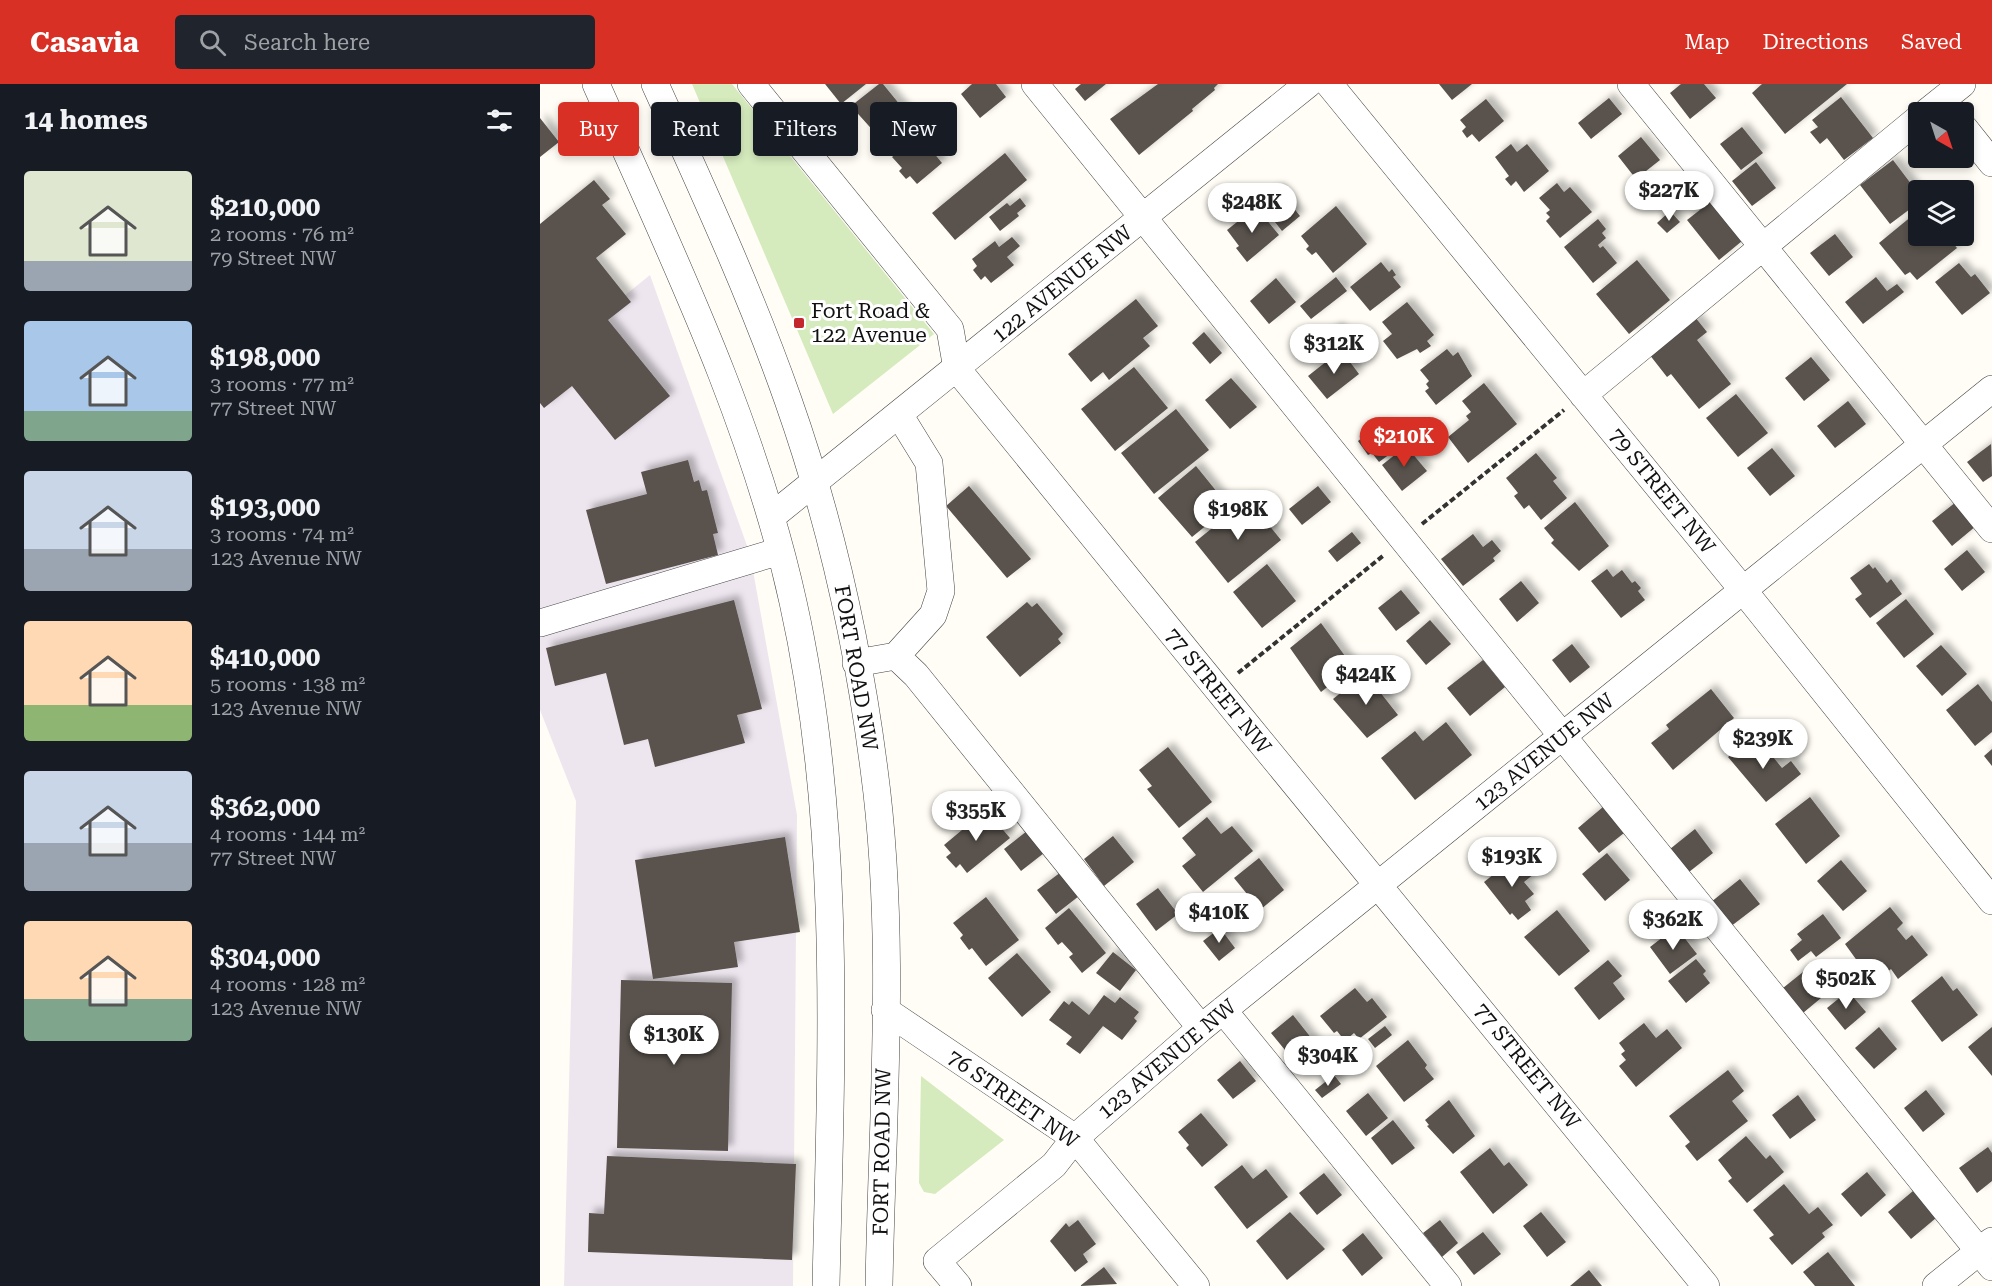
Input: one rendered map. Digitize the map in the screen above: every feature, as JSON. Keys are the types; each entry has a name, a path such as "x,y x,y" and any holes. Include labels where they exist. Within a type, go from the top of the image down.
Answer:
{"street":[{"path":"596,84 732,398 771,517 793,602 812,704 828,864 832,1019 826,1286"},
{"name":"FORT ROAD NW","path":"655,84 759,321 788,399 814,483 844,596 874,770 883,863 885,1010 879,1286"},
{"name":"77 STREET NW","path":"751,84 950,329 957,369 1216,691 1379,885 1706,1286"},
{"path":"1035,84 1562,738 1988,1253 1936,1286"},
{"name":"122 AVENUE NW","path":"771,517 900,416 1308,84"},
{"name":"79 STREET NW","path":"1329,84 1743,590 1992,901"},
{"path":"1631,84 1992,530"},
{"path":"1937,102 1962,84"},
{"path":"1583,395 1908,127"},
{"path":"1974,140 1992,163"},
{"name":"123 AVENUE NW","path":"958,1286 937,1261 1054,1165 1075,1138 1201,1028 1992,389"},
{"path":"856,663 896,656 933,615 941,591 929,463 900,416"},
{"path":"540,622 780,551"},
{"path":"896,656 916,675 1201,1028"},
{"name":"76 STREET NW","path":"885,1010 1075,1138 1196,1286"},
{"path":"1223,1010 1448,1286"}],"shaded area":[{"path":"650,275 750,554 797,815 793,1286 564,1286 576,801 540,710 540,364"}],"green space":[{"path":"692,84 732,84 753,110 753,156 790,156 934,334 833,414 723,156 741,156 741,102 700,102"},
{"path":"921,1076 1004,1140 935,1194 924,1192 919,1183"}],"building":[{"path":"825,84 866,84 844,102 839,102"},
{"path":"879,84 883,84 898,102 870,102 870,127 858,114 858,102 856,102"},
{"path":"972,84 996,84 1006,97 980,118 961,94"},
{"path":"1081,84 1106,84 1085,101 1075,89"},
{"path":"1158,84 1218,84 1215,90 1192,109 1193,111 1139,155 1110,119"},
{"path":"1439,84 1472,84 1452,100"},
{"path":"1681,84 1704,84 1716,98 1690,119 1670,93"},
{"path":"1762,84 1847,84 1785,134 1752,93"},
{"path":"1841,97 1873,138 1844,160 1827,138 1820,144 1810,132 1818,127 1812,120"},
{"path":"1609,98 1622,114 1591,139 1578,123"},
{"path":"1486,99 1504,121 1479,142 1472,134 1467,138 1462,131 1466,127 1460,120"},
{"path":"540,118 558,143 540,157"},
{"path":"1742,127 1763,153 1741,170 1720,144"},
{"path":"1641,137 1660,160 1636,179 1618,156"},
{"path":"1511,144 1517,152 1527,144 1549,171 1524,192 1516,181 1511,186 1505,179 1509,176 1495,157"},
{"path":"1005,153 1027,180 955,240 932,213"},
{"path":"936,156 942,163 917,184 910,176 906,179 899,171 902,168 892,157"},
{"path":"1893,160 1908,180 1908,210 1890,224 1860,185"},
{"path":"1756,162 1776,188 1752,206 1732,181"},
{"path":"594,180 610,199 602,205 626,234 596,258 631,302 608,320 670,396 615,440 572,386 544,408 540,403 540,224"},
{"path":"1557,183 1564,192 1570,187 1592,212 1560,238 1546,221 1550,217 1546,213 1550,210 1539,198"},
{"path":"1278,188 1300,216 1282,231 1260,203"},
{"path":"1020,198 1026,206 1017,213 1019,216 1000,231 989,217 1007,203 1010,206"},
{"path":"1710,202 1742,241 1719,260 1687,220"},
{"path":"1336,206 1367,244 1333,273 1316,252 1312,255 1306,249 1309,246 1301,236"},
{"path":"1256,207 1279,235 1247,262 1236,248 1239,246 1227,230"},
{"path":"1670,211 1680,222 1667,233 1657,223"},
{"path":"1598,219 1606,229 1602,233 1606,238 1598,245 1600,248 1603,246 1617,263 1593,283 1564,247"},
{"path":"1908,219 1908,246 1955,246 1957,248 1917,280 1910,272 1905,275 1879,243"},
{"path":"1835,234 1853,257 1829,276 1810,253"},
{"path":"1012,237 1020,246 1007,257 1014,265 991,283 985,276 981,280 973,270 977,266 972,259 995,241 999,247"},
{"path":"1637,260 1670,300 1629,334 1596,294"},
{"path":"1381,262 1389,272 1392,269 1396,275 1393,277 1401,287 1370,311 1350,287"},
{"path":"1959,263 1971,277 1975,274 1990,293 1962,315 1935,282"},
{"path":"1336,277 1347,291 1311,319 1300,306"},
{"path":"1876,277 1887,291 1897,284 1904,292 1863,324 1845,302"},
{"path":"1276,278 1296,302 1269,324 1250,301"},
{"path":"1136,299 1158,326 1143,338 1150,346 1109,380 1103,372 1091,382 1068,354"},
{"path":"1407,302 1434,335 1427,341 1431,346 1420,353 1417,349 1397,359 1383,341 1392,334 1382,322"},
{"path":"1695,317 1707,332 1697,340 1731,384 1699,409 1671,374 1667,377 1649,354"},
{"path":"1337,327 1347,339 1331,351 1322,340"},
{"path":"1204,332 1222,353 1210,364 1192,343"},
{"path":"1447,349 1453,356 1458,352 1472,376 1436,405 1425,391 1429,388 1426,384 1429,381 1420,370"},
{"path":"1341,350 1359,374 1327,399 1308,376"},
{"path":"1811,357 1830,380 1804,401 1785,378"},
{"path":"1134,367 1168,408 1115,451 1081,409"},
{"path":"1231,378 1257,407 1230,429 1205,400"},
{"path":"1484,383 1517,424 1468,463 1448,437 1469,420 1466,416 1471,412 1462,401"},
{"path":"1736,394 1768,433 1738,457 1706,418"},
{"path":"1848,401 1866,424 1835,448 1817,426"},
{"path":"1176,409 1209,450 1154,494 1121,453"},
{"path":"1385,425 1401,446 1379,462 1372,453 1368,455 1358,441 1378,426 1380,428"},
{"path":"1991,444 1992,476 1983,482 1967,462"},
{"path":"1406,446 1427,471 1402,491 1382,465"},
{"path":"1772,448 1795,476 1770,496 1747,468"},
{"path":"1536,453 1557,478 1553,481 1567,498 1541,520 1529,505 1524,509 1514,496 1518,493 1506,478"},
{"path":"688,460 694,482 699,480 702,491 707,490 718,533 713,534 718,555 606,584 586,510 647,494 641,472"},
{"path":"1196,466 1226,503 1221,507 1224,511 1192,537 1158,498"},
{"path":"969,486 1031,559 1007,578 946,506"},
{"path":"1318,486 1331,502 1302,525 1289,509"},
{"path":"1248,499 1281,540 1228,583 1195,542"},
{"path":"1575,502 1609,546 1579,571 1551,543 1554,540 1544,528"},
{"path":"1956,502 1976,526 1952,546 1932,521"},
{"path":"1352,532 1361,543 1337,562 1328,551"},
{"path":"1473,534 1483,547 1492,540 1501,551 1493,558 1495,561 1463,586 1441,559"},
{"path":"1967,550 1985,572 1962,591 1944,569"},
{"path":"1267,564 1296,601 1262,628 1233,592"},
{"path":"1869,564 1873,569 1875,567 1887,583 1891,579 1902,594 1870,618 1855,599 1862,594 1850,578"},
{"path":"1607,569 1613,577 1622,570 1632,583 1635,581 1641,588 1638,591 1645,600 1621,618 1591,581"},
{"path":"1521,581 1539,603 1517,622 1499,599"},
{"path":"1401,590 1420,613 1396,631 1378,608"},
{"path":"1906,599 1934,634 1904,658 1876,623"},
{"path":"734,600 762,709 737,715 745,743 655,767 648,739 624,745 606,673 555,686 546,648"},
{"path":"1027,602 1032,607 1037,603 1063,634 1058,639 1061,643 1020,677 986,637"},
{"path":"1430,620 1451,644 1426,665 1406,641"},
{"path":"1321,623 1353,667 1321,692 1290,648"},
{"path":"1572,644 1590,667 1570,683 1552,660"},
{"path":"1941,645 1967,674 1942,696 1916,666"},
{"path":"1483,660 1505,687 1470,716 1447,688"},
{"path":"1365,673 1398,715 1367,738 1333,699"},
{"path":"1978,684 1992,702 1992,732 1975,746 1946,710"},
{"path":"1711,689 1734,718 1673,770 1651,743 1669,729 1666,725"},
{"path":"1446,722 1472,755 1415,800 1381,758 1415,731 1423,741"},
{"path":"1752,738 1766,750 1763,753 1765,755 1769,752 1782,768 1791,761 1801,774 1766,802 1728,757"},
{"path":"1168,747 1212,802 1179,828 1147,789 1152,786 1139,770"},
{"path":"1992,749 1992,766 1984,756"},
{"path":"1810,797 1840,836 1806,864 1775,824"},
{"path":"1603,807 1624,833 1599,853 1578,828"},
{"path":"986,810 1010,838 967,873 960,864 956,868 946,857 951,853 944,845"},
{"path":"1207,817 1221,834 1232,826 1253,851 1203,892 1182,866 1196,855 1182,838"},
{"path":"1695,829 1713,853 1689,872 1670,849"},
{"path":"1027,831 1044,853 1021,871 1004,849"},
{"path":"1113,836 1134,862 1104,886 1084,859"},
{"path":"785,837 800,932 734,942 738,967 653,979 635,860"},
{"path":"1607,853 1630,880 1605,901 1582,874"},
{"path":"1259,858 1284,890 1260,910 1234,878"},
{"path":"1513,859 1519,865 1524,861 1534,874 1524,882 1534,894 1525,901 1531,910 1518,920 1512,913 1510,915 1484,882"},
{"path":"1841,860 1867,891 1843,911 1817,881"},
{"path":"1061,872 1079,896 1056,914 1037,890"},
{"path":"1740,879 1760,904 1730,927 1711,902"},
{"path":"1158,888 1178,914 1156,931 1136,904"},
{"path":"986,897 1019,940 986,966 972,948 969,950 960,938 963,935 953,923"},
{"path":"1890,907 1903,923 1897,929 1906,940 1912,935 1928,955 1898,979 1891,969 1870,986 1854,965 1858,962 1845,944"},
{"path":"1069,908 1106,953 1082,973 1069,957 1073,954 1062,942 1058,945 1045,928"},
{"path":"1557,910 1590,951 1559,976 1524,937"},
{"path":"1823,914 1841,938 1816,957 1811,951 1798,961 1790,950 1802,940 1797,934"},
{"path":"1676,927 1697,954 1670,974 1650,947"},
{"path":"1220,928 1235,948 1219,961 1203,941"},
{"path":"1113,952 1136,970 1120,991 1096,973"},
{"path":"1017,953 1051,992 1022,1017 988,978"},
{"path":"1696,959 1706,971 1703,974 1710,983 1686,1003 1668,981"},
{"path":"1608,960 1622,976 1613,983 1625,999 1599,1020 1574,988"},
{"path":"1808,968 1827,993 1803,1013 1783,988"},
{"path":"1942,976 1953,991 1957,988 1978,1015 1942,1042 1911,1001"},
{"path":"621,980 732,983 728,1151 617,1148"},
{"path":"1355,988 1367,1002 1372,998 1387,1017 1359,1039 1354,1033 1345,1041 1337,1031 1334,1033 1320,1016"},
{"path":"1848,991 1866,1012 1845,1030 1827,1008"},
{"path":"1104,995 1115,1003 1120,997 1139,1012 1134,1018 1137,1021 1122,1040 1103,1026 1080,1054 1066,1044 1072,1037 1049,1020 1064,1001 1069,1005 1072,1001 1089,1015"},
{"path":"1293,1015 1316,1044 1294,1061 1271,1033"},
{"path":"1644,1023 1656,1038 1667,1029 1682,1048 1636,1087 1619,1066 1626,1060 1621,1054 1625,1051 1619,1043"},
{"path":"1385,1026 1392,1035 1375,1048 1368,1039"},
{"path":"1879,1027 1897,1049 1874,1069 1855,1048"},
{"path":"1992,1027 1992,1076 1968,1047"},
{"path":"1408,1040 1427,1065 1425,1068 1434,1079 1404,1102 1376,1066"},
{"path":"1240,1061 1256,1081 1233,1099 1217,1080"},
{"path":"1728,1070 1744,1091 1732,1101 1748,1121 1697,1161 1685,1146 1690,1142 1669,1116"},
{"path":"1334,1075 1341,1084 1322,1098 1315,1090"},
{"path":"1926,1090 1945,1114 1923,1132 1904,1108"},
{"path":"1368,1093 1388,1118 1366,1136 1346,1111"},
{"path":"1798,1095 1816,1120 1790,1139 1772,1115"},
{"path":"1449,1100 1475,1136 1453,1154 1427,1126 1429,1125 1425,1120"},
{"path":"1201,1113 1228,1145 1202,1167 1186,1148 1189,1145 1178,1132"},
{"path":"1393,1120 1415,1148 1392,1165 1371,1138"},
{"path":"1746,1136 1766,1159 1770,1155 1784,1172 1747,1203 1728,1181 1732,1178 1718,1160"},
{"path":"1988,1147 1992,1153 1992,1181 1977,1193 1959,1168"},
{"path":"1490,1148 1504,1166 1509,1162 1528,1185 1493,1214 1460,1172"},
{"path":"607,1156 796,1164 792,1260 588,1252 589,1213 604,1214"},
{"path":"1242,1165 1253,1179 1266,1169 1288,1197 1247,1229 1214,1187"},
{"path":"1867,1172 1886,1195 1861,1217 1841,1194"},
{"path":"1324,1173 1342,1195 1317,1215 1299,1193"},
{"path":"1784,1184 1809,1214 1818,1207 1833,1225 1822,1233 1825,1237 1792,1265 1769,1238 1774,1235 1753,1210"},
{"path":"1913,1191 1936,1218 1911,1239 1888,1212"},
{"path":"1290,1212 1325,1249 1287,1280 1256,1241"},
{"path":"1541,1212 1566,1242 1547,1257 1523,1226"},
{"path":"1078,1220 1096,1244 1083,1254 1088,1262 1075,1272 1050,1241 1066,1223 1069,1227"},
{"path":"1440,1220 1458,1243 1442,1257 1423,1233"},
{"path":"1483,1232 1501,1254 1474,1275 1456,1252"},
{"path":"1363,1233 1383,1258 1362,1276 1342,1250"},
{"path":"1828,1252 1855,1286 1815,1286 1803,1272"},
{"path":"1104,1267 1117,1284 1080,1286"},
{"path":"1589,1270 1602,1286 1570,1286"}],"place":[{"name":"Fort Road & 122 Avenue","path":"799,323"}]}
